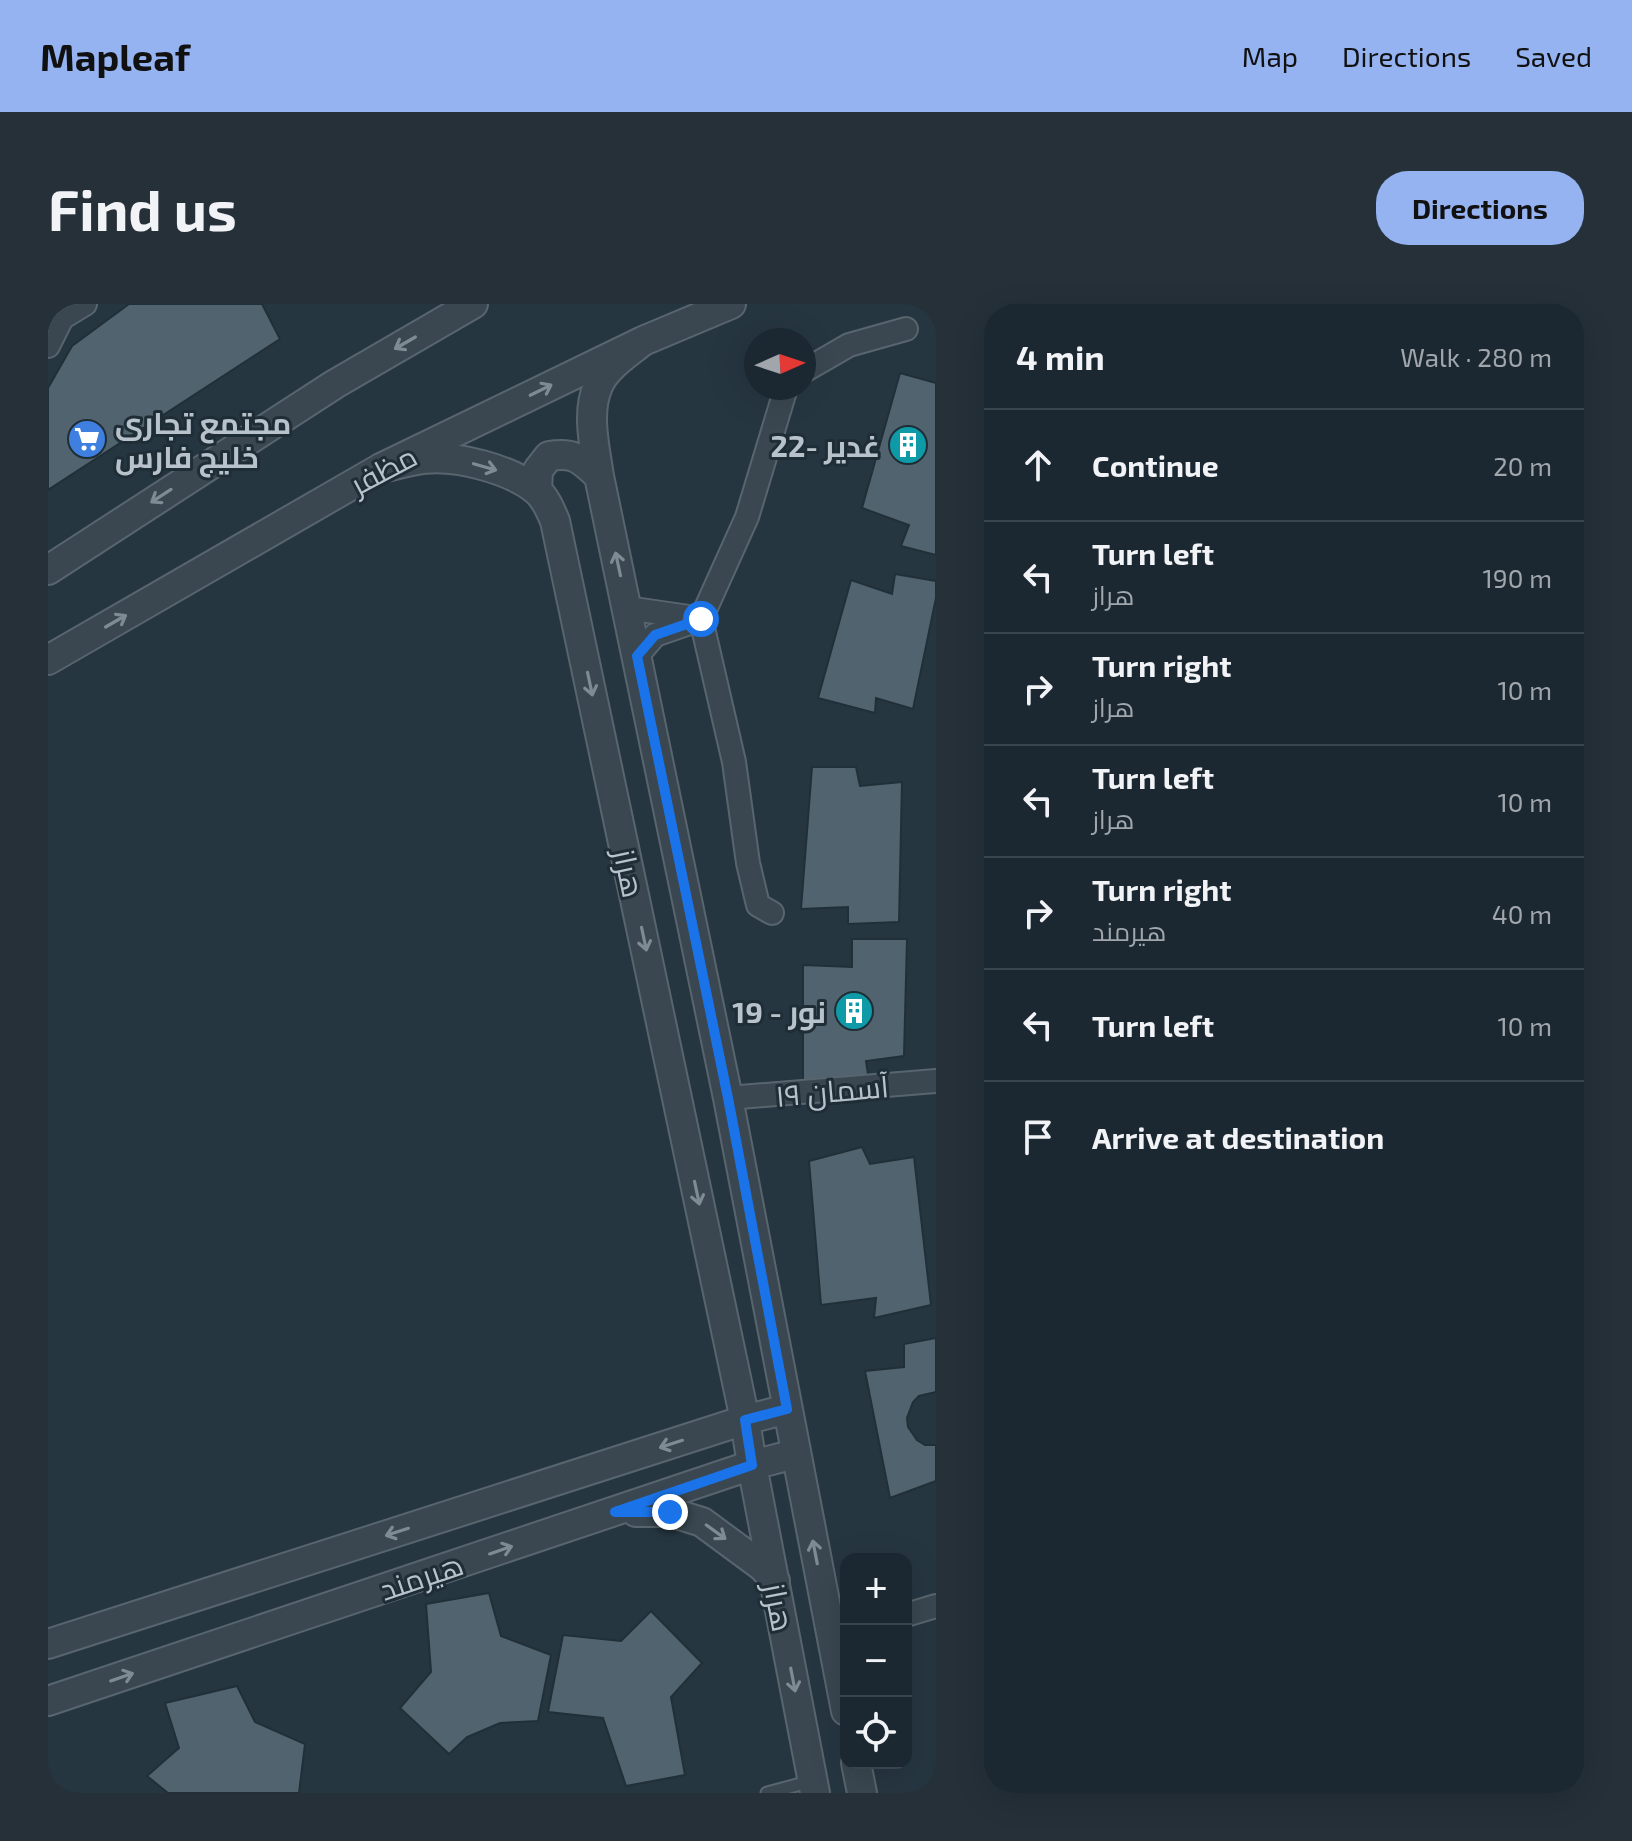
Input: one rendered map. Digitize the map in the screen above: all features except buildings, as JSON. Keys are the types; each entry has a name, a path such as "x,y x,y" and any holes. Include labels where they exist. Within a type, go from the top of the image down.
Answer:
{"street":[{"path":"48,346 62,318 85,304"},
{"path":"48,570 335,384 473,304"},
{"name":"مظفر","path":"48,660 381,468 643,341 731,304"},
{"path":"816,364 849,345 906,329"},
{"name":"هراز","path":"643,341 611,368 598,385 593,403 593,435 599,476 728,1098 795,1454 836,1608 840,1645"},
{"path":"772,913 758,905 748,863 734,762 701,619 747,517 782,400"},
{"path":"381,468 426,458 448,459 482,465 515,477 537,491 538,470 549,456 565,453 581,460 599,476"},
{"name":"هراز","path":"537,491 548,504 555,521 745,1420 814,1787"},
{"path":"627,608 701,619"},
{"path":"637,656 655,635 701,619"},
{"name":"آسمان ۱۹","path":"728,1098 936,1081"},
{"path":"745,1420 787,1409"},
{"name":"هیرمند","path":"48,1644 745,1420"},
{"name":"هیرمند","path":"48,1701 752,1465 795,1454"},
{"path":"615,1512 670,1512 702,1522 763,1567 775,1581"},
{"path":"912,1613 936,1606"},
{"path":"857,1769 862,1793"}],"lane":[{"path":"767,1793 814,1787"}],"place":[{"name":"مجتمع تجاری خلیج فارس","path":"87,439"},
{"name":"22- غدیر","path":"908,445"},
{"name":"19 - نور","path":"854,1011"}],"route":[{"path":"670,1512 615,1512 752,1465 745,1420 787,1409 728,1098 637,656 655,635 701,619"}]}
